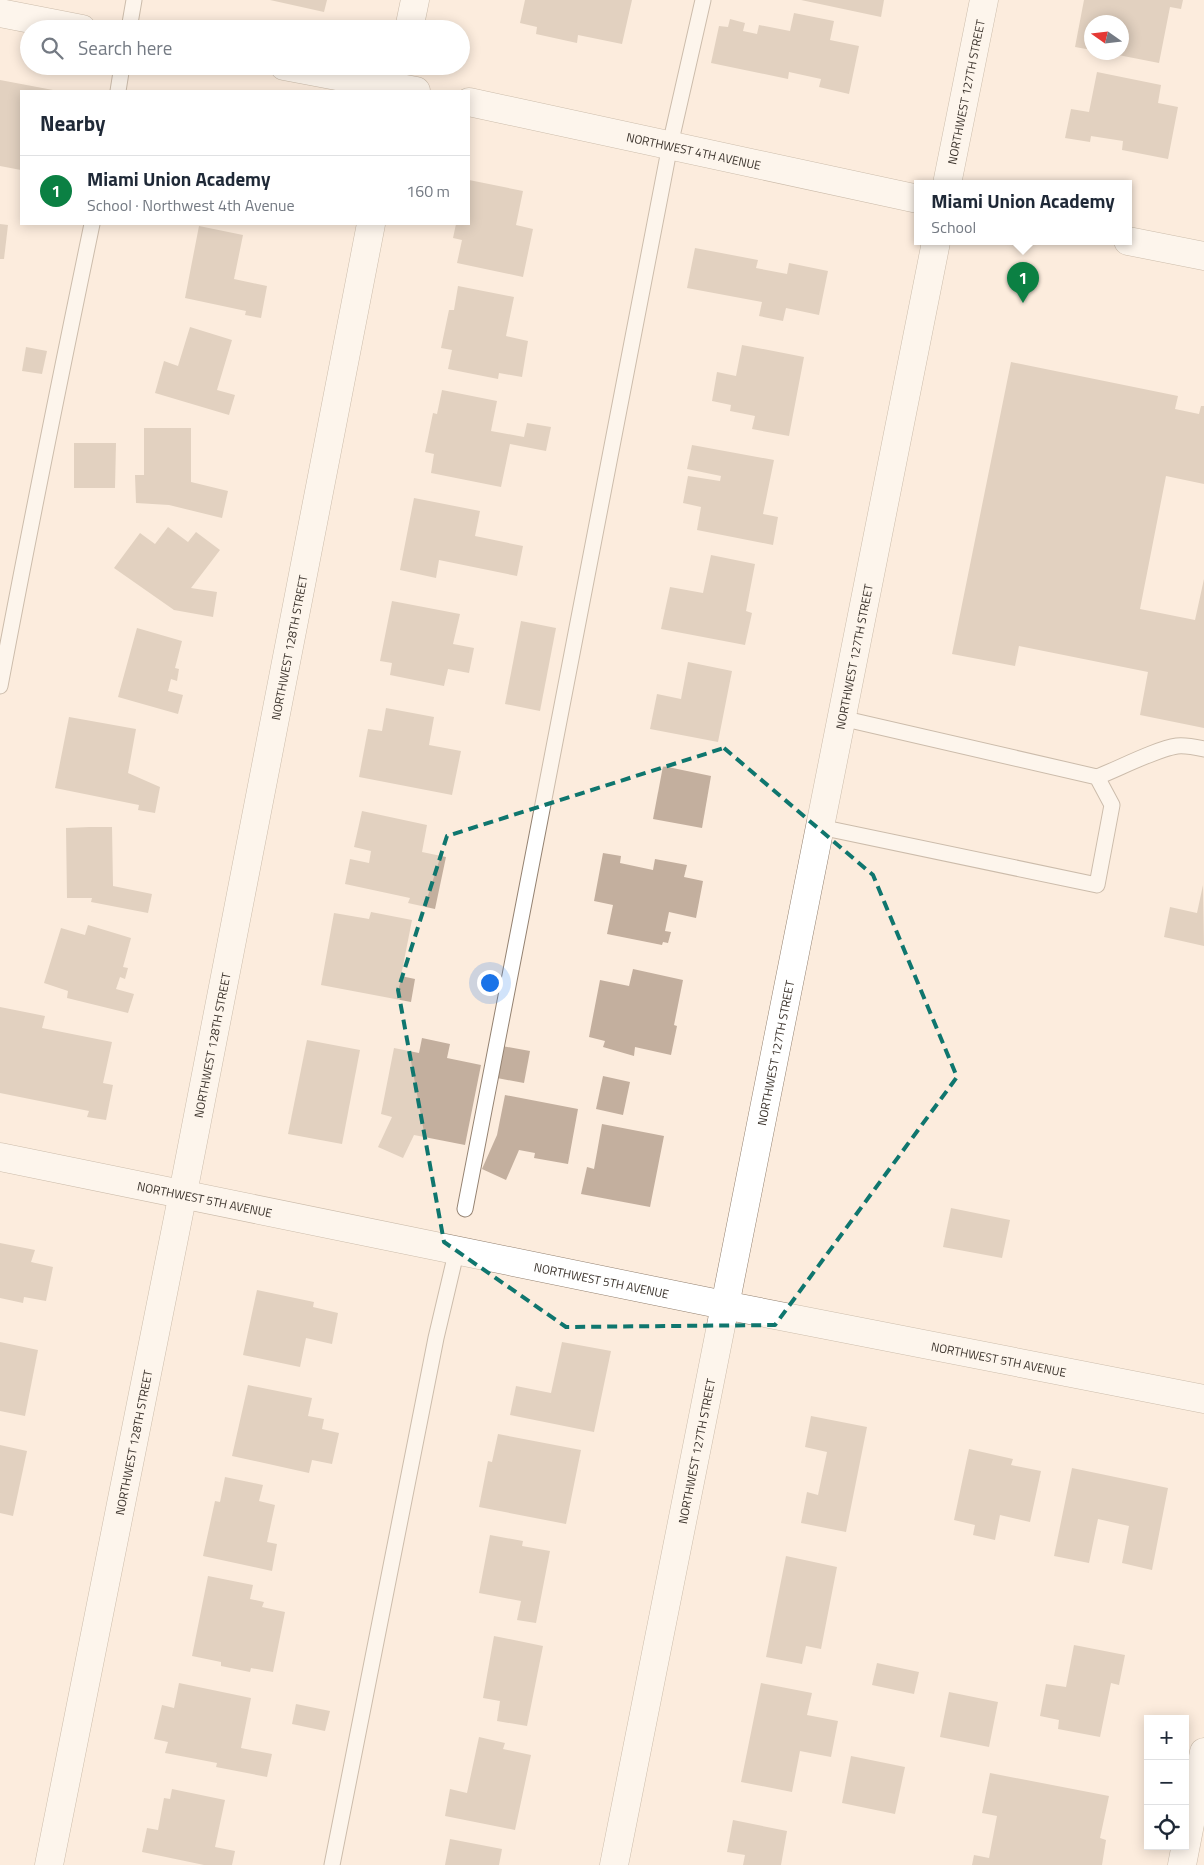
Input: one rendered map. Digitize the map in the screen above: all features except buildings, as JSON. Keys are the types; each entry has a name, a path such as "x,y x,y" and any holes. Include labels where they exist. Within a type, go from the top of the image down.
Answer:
{"street":[{"path":"411,20 415,0"},
{"name":"NORTHWEST 127TH STREET","path":"948,180 984,0"},
{"path":"0,14 33,20"},
{"path":"344,75 403,84"},
{"name":"NORTHWEST 4TH AVENUE","path":"470,102 914,198"},
{"name":"NORTHWEST 128TH STREET","path":"49,1865 183,1193 371,225"},
{"path":"1132,242 1204,256"},
{"name":"NORTHWEST 127TH STREET","path":"614,1865 935,245"},
{"name":"NORTHWEST 5TH AVENUE","path":"0,1157 724,1305 1204,1399"},
{"path":"1182,1865 1204,1752"}],"lane":[{"path":"131,20 134,0"},
{"path":"465,1209 670,145 703,0"},
{"path":"118,90 121,75"},
{"path":"0,686 92,225"},
{"path":"841,718 1097,777 1176,746 1192,746 1204,749"},
{"path":"820,827 1097,885 1112,805 1097,777"},
{"path":"332,1865 434,1347 457,1249"}],"highlighted area":[{"path":"724,748 873,875 957,1077 775,1325 566,1327 444,1242 398,990 447,836"}],"place":[{"name":"Miami Union Academy","path":"1023,303"}]}
